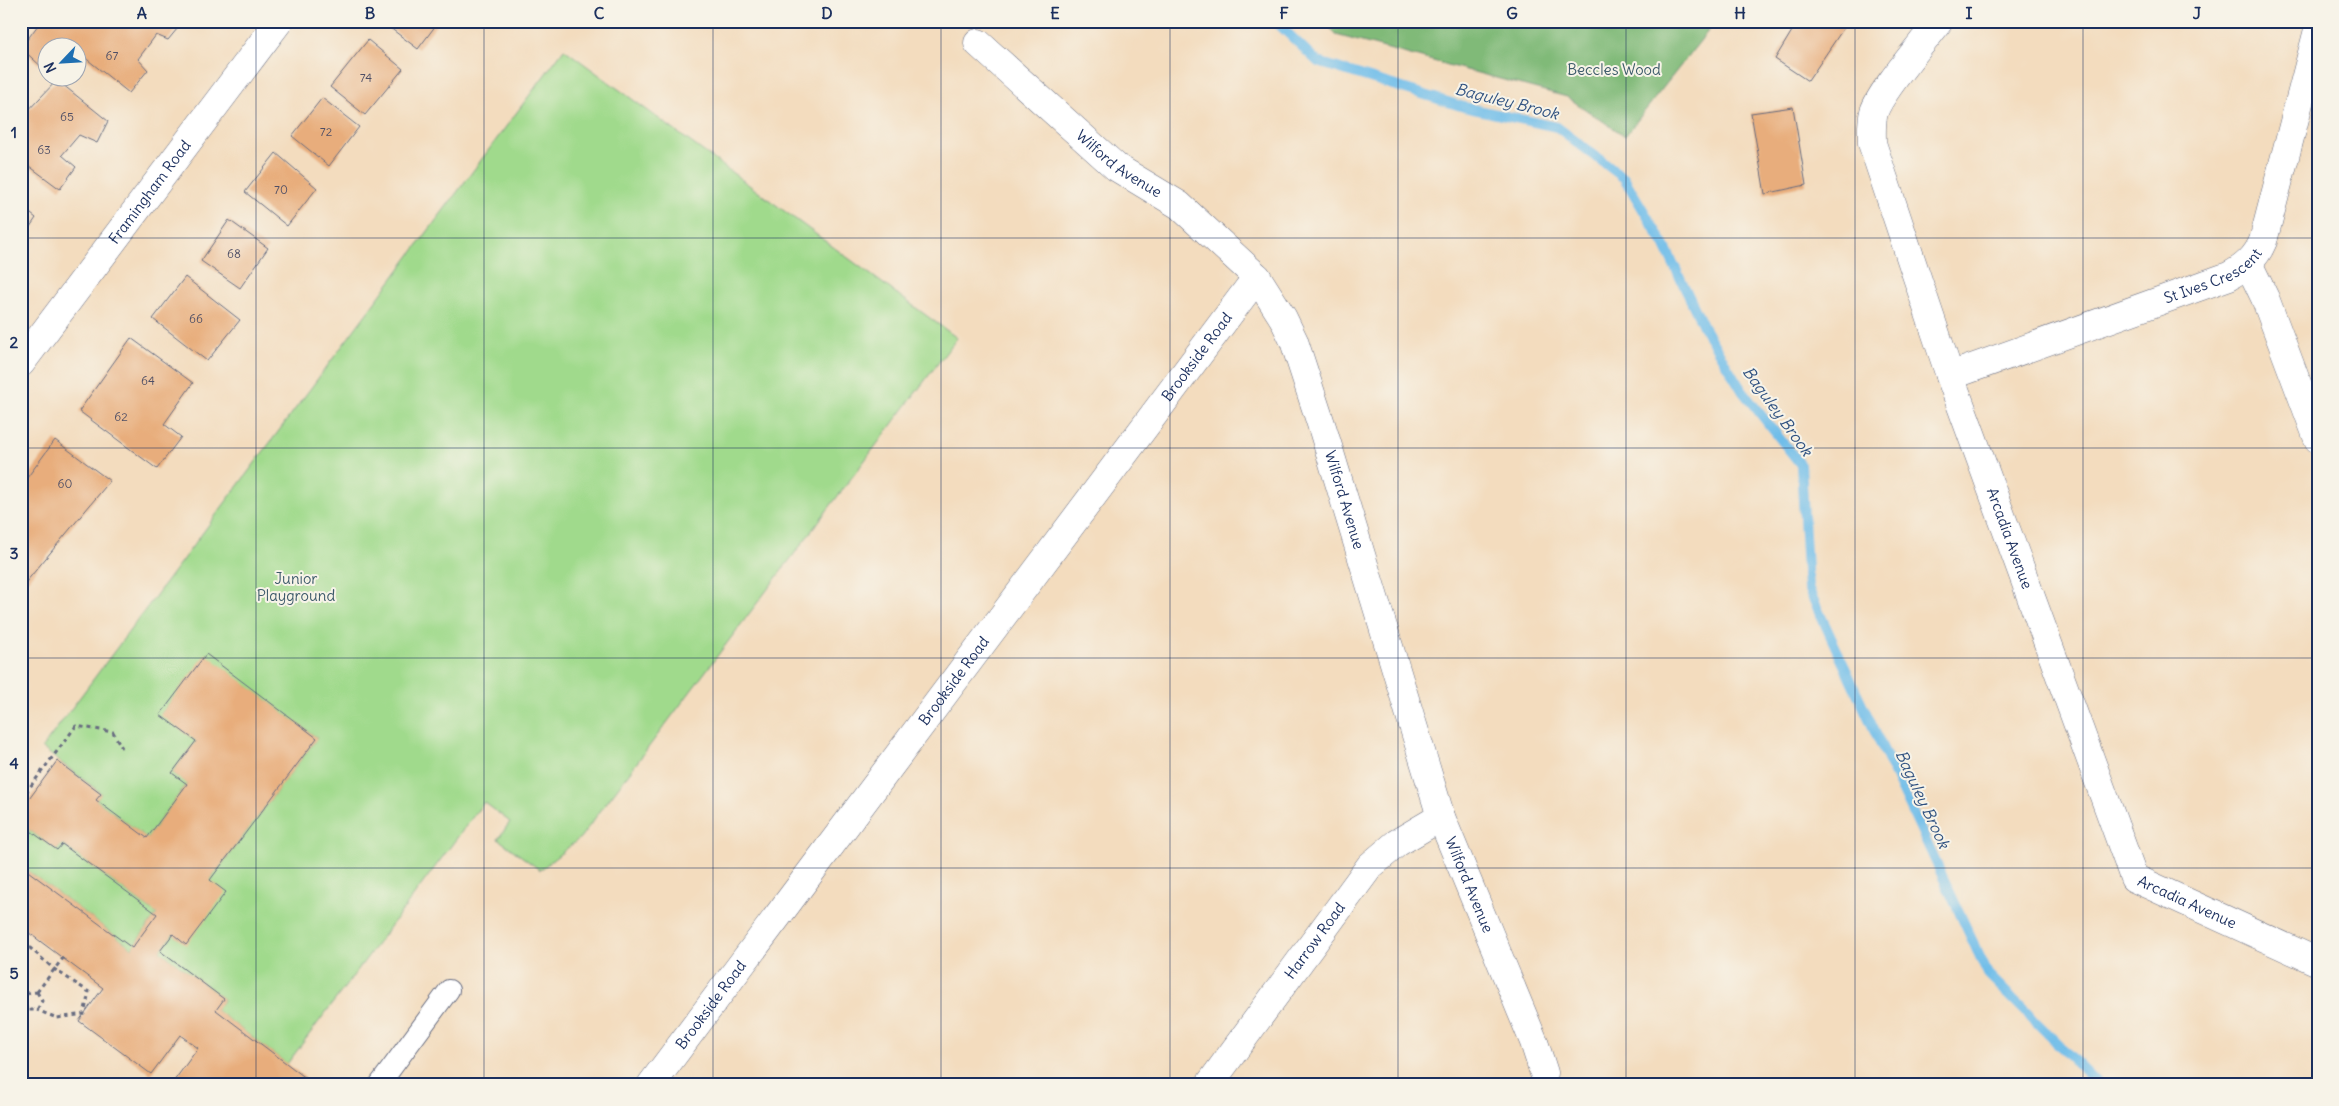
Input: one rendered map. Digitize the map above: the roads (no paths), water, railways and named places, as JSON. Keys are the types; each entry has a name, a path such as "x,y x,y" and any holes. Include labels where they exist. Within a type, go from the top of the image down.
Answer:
{"street":[{"name":"Framingham Road","path":"21,363 279,21"},
{"name":"Arcadia Avenue","path":"1939,21 1883,96 1875,111 1872,143 1950,376 2134,878 2318,962"},
{"name":"St Ives Crescent","path":"1950,376 2229,276 2248,263 2258,253 2263,241 2318,30"},
{"name":"Wilford Avenue","path":"978,43 1091,146 1135,180 1179,206 1257,277 1283,318 1305,373 1441,817 1534,1042 1544,1073"},
{"path":"2248,263 2265,298 2318,439"},
{"name":"Brookside Road","path":"651,1085 1257,277"},
{"name":"Harrow Road","path":"1209,1085 1370,866 1397,843 1441,817"}],"lane":[{"path":"379,1085 449,990"}],"waterway":[{"name":"Baguley Brook","path":"1275,21 1318,62 1464,107 1557,127 1624,178 1665,246 1704,328 1743,392 1801,465 1808,588 1988,974 2099,1085"}],"park label":[{"name":"Beccles Wood","path":"1614,70"},
{"name":"Junior Playground","path":"296,588"}]}
